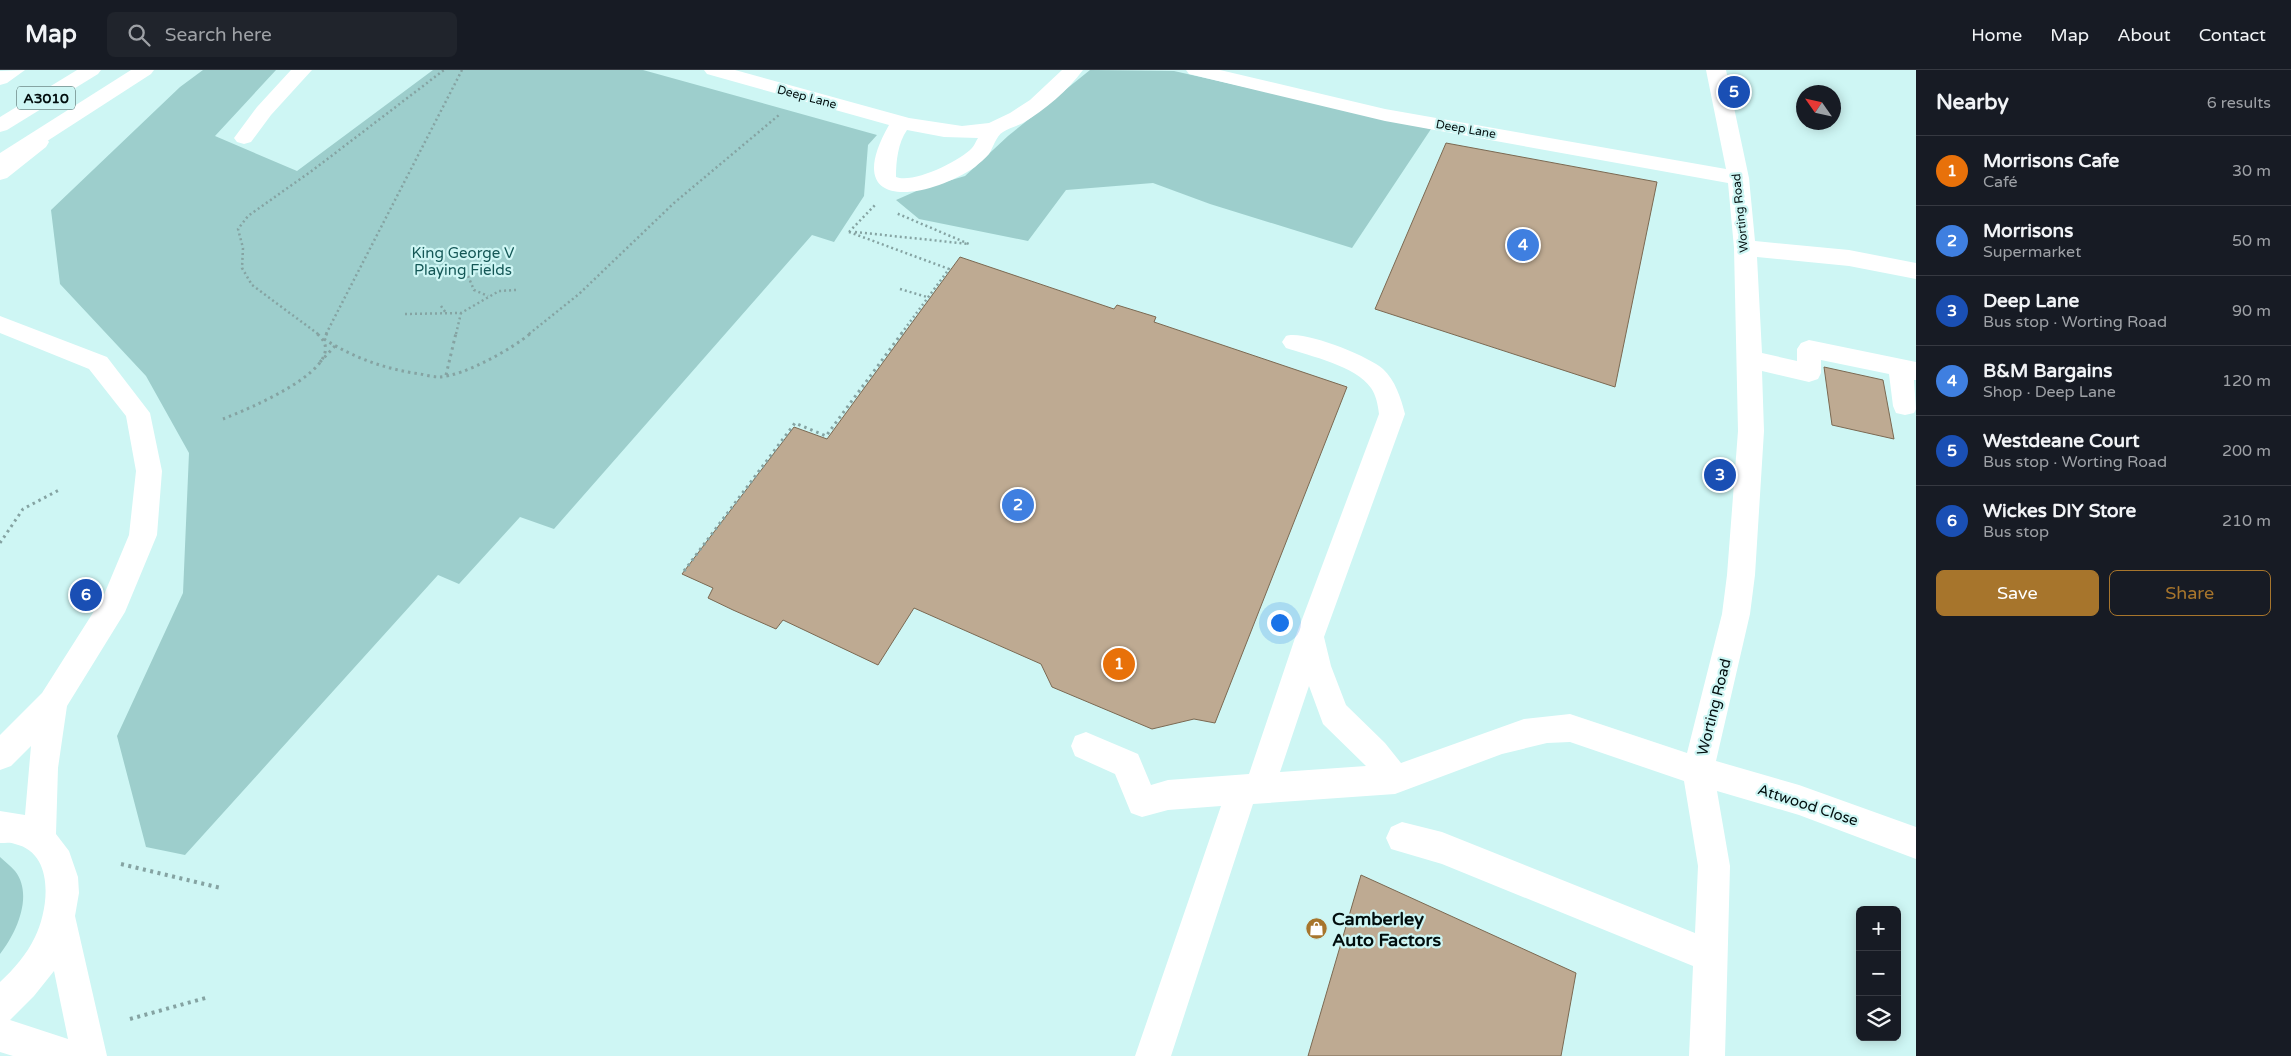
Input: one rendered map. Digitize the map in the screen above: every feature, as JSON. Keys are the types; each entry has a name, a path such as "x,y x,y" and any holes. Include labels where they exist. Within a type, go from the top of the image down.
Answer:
{"street":[{"path":"0,79 15,70"},
{"name":"A3010","path":"0,126 91,70"},
{"name":"A3010","path":"0,162 144,70"},
{"path":"244,138 264,111 302,70"},
{"name":"Deep Lane","path":"714,70 901,122 948,131 973,132 993,129 1032,109 1073,70"},
{"name":"Deep Lane","path":"1196,70 1384,115 1738,178"},
{"name":"Worting Road","path":"1707,1056 1714,866 1698,771 1726,657 1741,575 1751,431 1750,358 1738,178 1716,70"},
{"path":"779,89 795,73"},
{"path":"901,122 891,139 885,166 886,181 901,187 925,182 966,163 980,152 993,129"},
{"path":"0,173 62,124"},
{"path":"1744,248 1849,258 1916,271"},
{"path":"0,324 98,363 138,413 149,471 143,535 116,603 53,703 0,756"},
{"path":"1153,1056 1251,790 1265,766 1303,662 1309,638 1392,414 1387,393 1374,375 1336,356 1294,342"},
{"path":"1750,358 1809,373 1809,349 1908,370 1905,406"},
{"path":"1309,638 1316,666 1334,714 1374,753 1395,779"},
{"path":"40,841 43,768 53,703"},
{"name":"Attwood Close","path":"1086,746 1127,764 1142,802 1168,795 1395,779 1414,775 1506,737 1547,727 1570,728 1698,771 1800,800 1916,843"},
{"path":"0,827 22,829 48,846 60,865 63,900 51,942 24,984 0,1006"},
{"path":"1402,838 1442,848 1712,957"},
{"path":"59,915 89,1056"},
{"path":"0,1034 65,1056"}],"path":[{"path":"444,70 313,170 248,216 238,229 242,248 242,268 252,285 324,339 335,346 388,369 439,377 464,370 519,343 579,294 674,204 782,112"},
{"path":"319,363 326,346 324,339 462,70"},
{"path":"849,232 876,204"},
{"path":"849,232 969,244 893,211"},
{"path":"684,571 795,424 826,436 949,269 849,232"},
{"path":"468,276 474,290 488,297"},
{"path":"900,289 927,297"},
{"path":"405,314 461,313 499,291 516,290"},
{"path":"441,306 446,313"},
{"path":"446,375 461,313"},
{"path":"223,419 262,403 298,382 335,346"},
{"path":"0,543 16,515 30,504 59,490"},
{"path":"121,864 221,888"},
{"path":"130,1019 209,997"}],"green space":[{"name":"King George V Playing Fields","path":"203,70 276,70 215,136 297,171 433,70 643,70 877,135 868,145 864,196 834,242 812,235 554,529 520,517 459,584 438,575 185,855 146,847 117,736 183,593 189,453 146,376 60,284 51,210 180,87"},
{"path":"1090,70 1174,71 1431,129 1352,248 1210,204 1153,183 1066,190 1028,241 919,219 896,200 921,189 965,176 1008,136"},
{"path":"0,857 15,871 20,881 23,891 23,903 17,925 0,954"}],"building":[{"path":"1446,143 1657,182 1615,387 1375,309"},
{"path":"960,257 1114,309 1117,305 1156,317 1154,322 1347,387 1215,723 1194,719 1152,729 1052,687 1041,664 914,608 878,665 783,620 776,629 733,610 708,598 713,588 682,574 794,427 827,439"},
{"path":"1824,367 1883,380 1894,439 1832,425"},
{"path":"1361,875 1576,973 1561,1056 1308,1056"}],"place":[{"name":"Westdeane Court","path":"1734,92"},
{"name":"B&M Bargains","path":"1523,245"},
{"name":"Deep Lane","path":"1720,475"},
{"name":"Morrisons","path":"1018,505"},
{"name":"Wickes DIY Store","path":"86,595"},
{"name":"Morrisons Cafe","path":"1119,664"},
{"name":"Camberley Auto Factors","path":"1316,929"}]}
